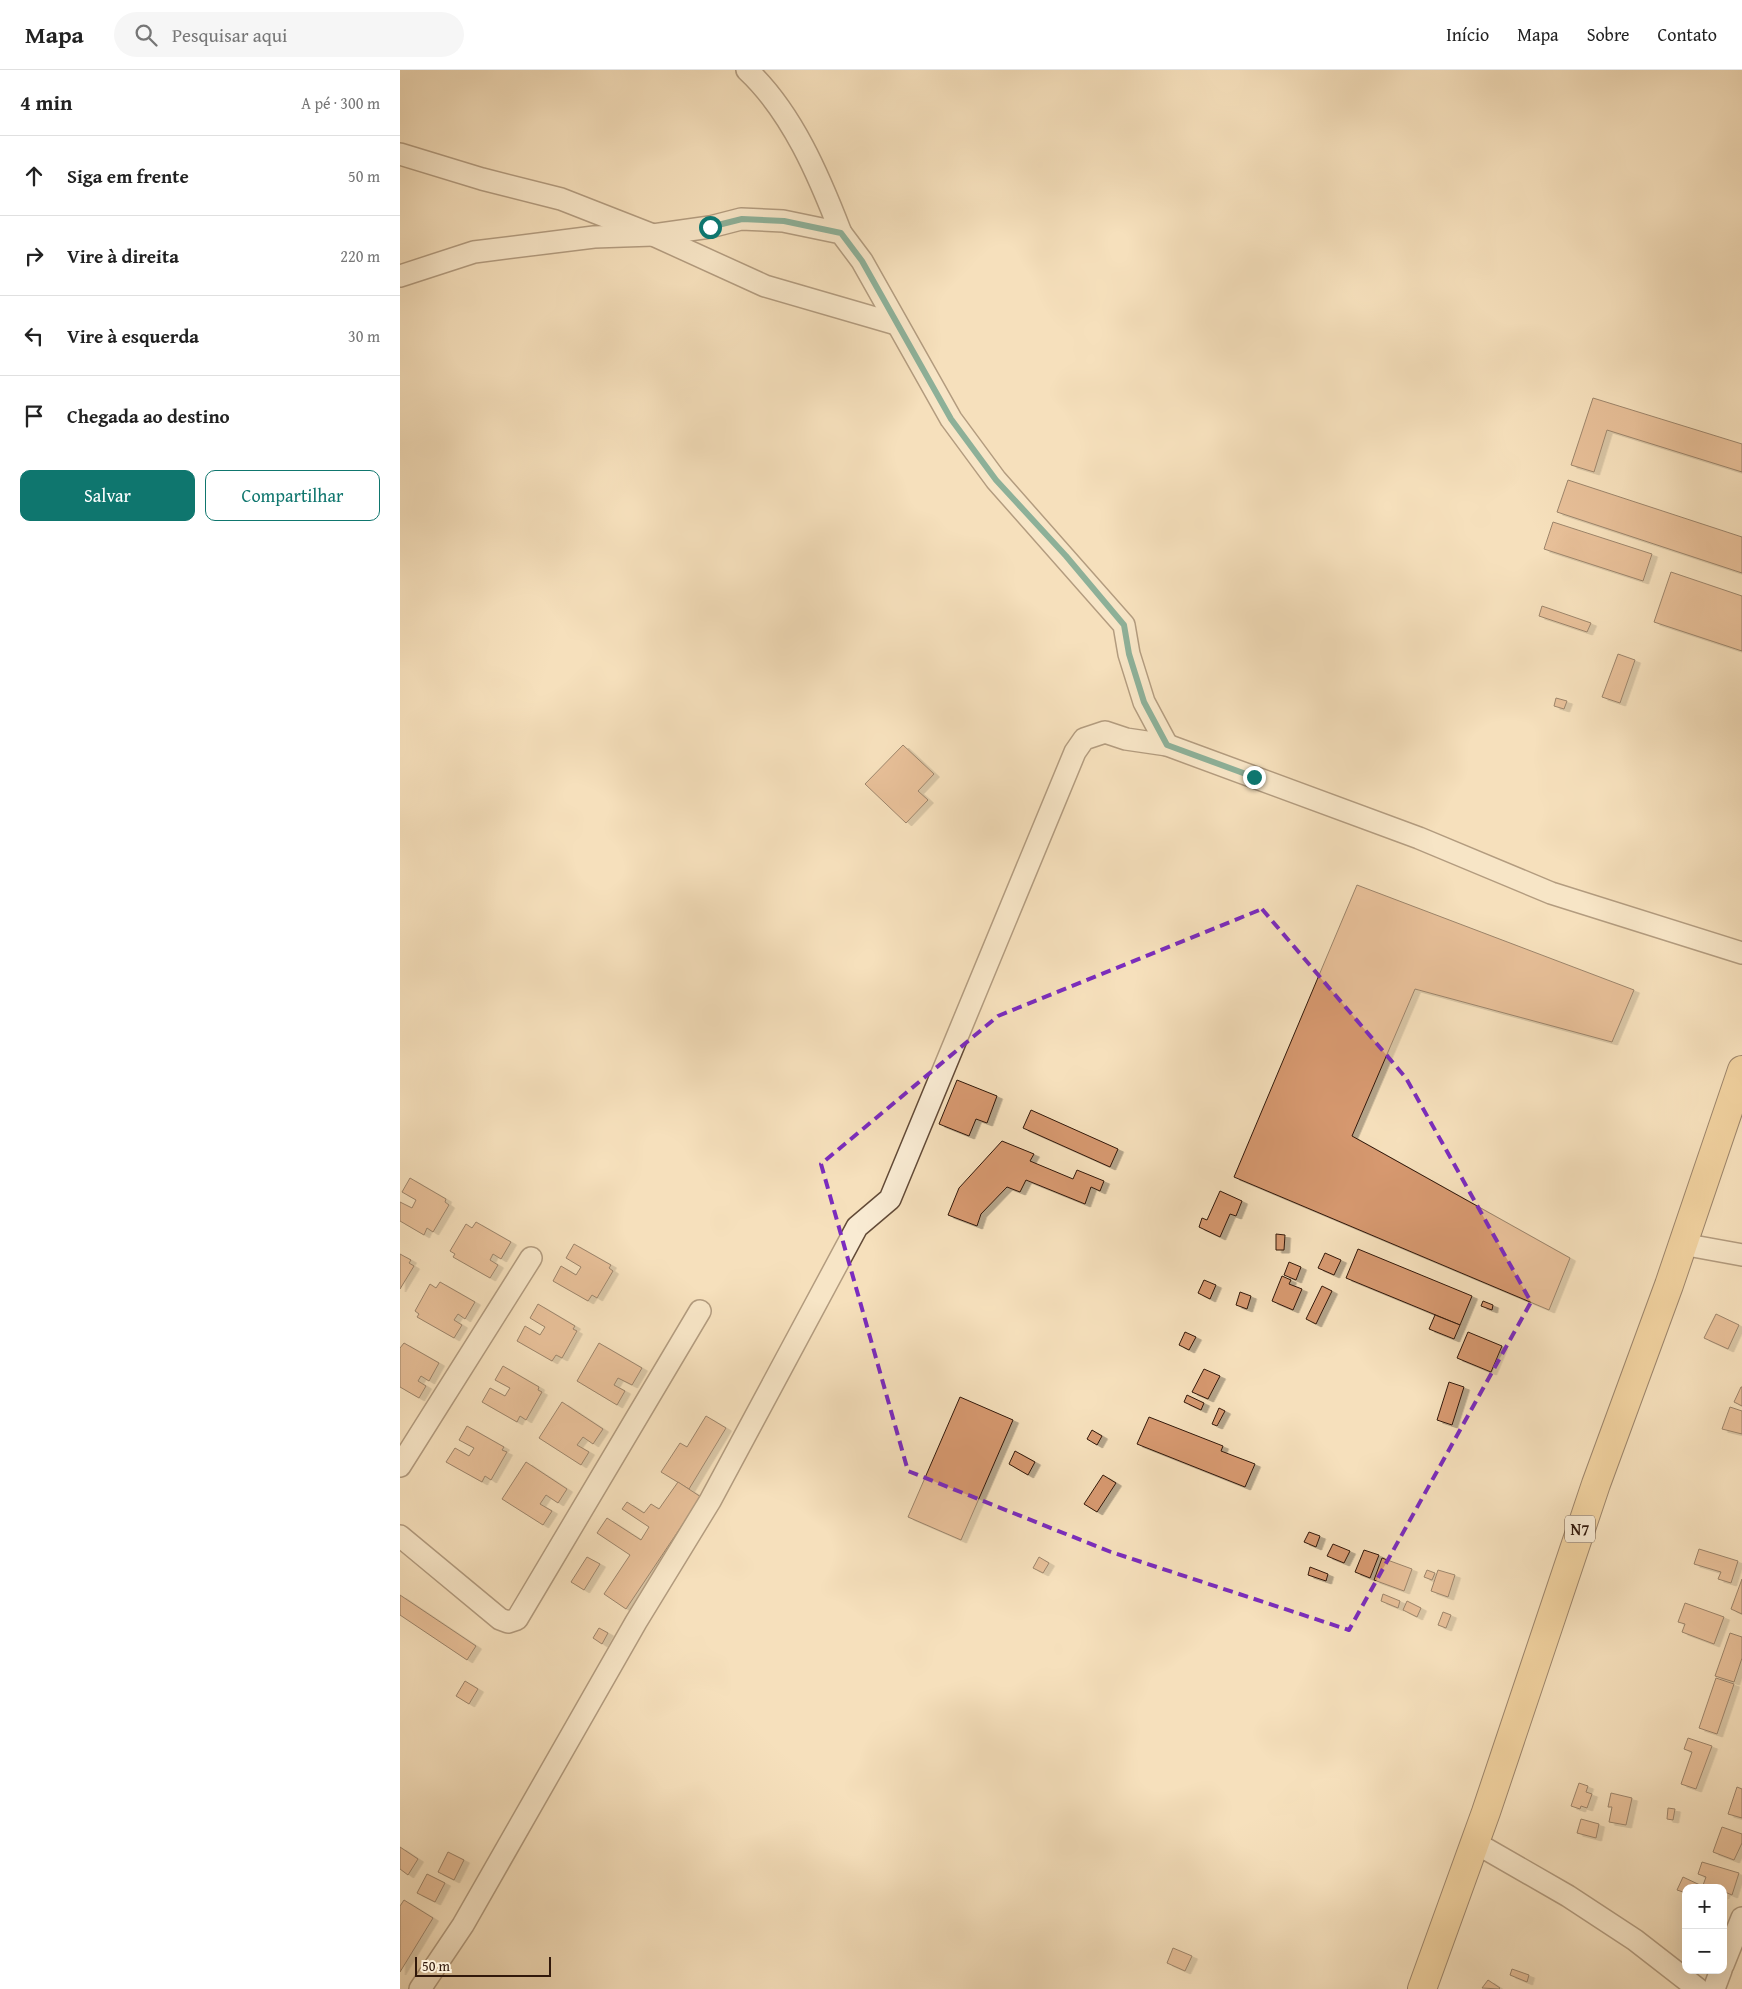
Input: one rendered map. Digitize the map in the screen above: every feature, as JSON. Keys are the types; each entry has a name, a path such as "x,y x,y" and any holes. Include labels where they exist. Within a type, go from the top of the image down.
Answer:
{"highway":[{"name":"N7","path":"1422,1989 1596,1484 1742,1070"}],"street":[{"path":"747,70 765,87 794,133 822,185 841,233 862,261 951,419 996,480 1066,556 1124,625 1129,654 1144,702 1167,745"},
{"path":"400,154 482,179 561,198 653,235 764,286 896,324"},
{"path":"400,276 474,252 594,237 653,235 710,227 742,219 784,221 841,233"},
{"path":"420,1989 463,1925 636,1622 710,1501 857,1227 890,1199 1075,752 1084,739 1105,732 1126,739 1167,745 1419,838 1550,892 1742,953"},
{"path":"1682,1244 1742,1255"},
{"path":"400,1466 531,1258"},
{"path":"400,1536 500,1619 508,1622 517,1619 700,1310"},
{"path":"1474,1842 1568,1896 1627,1934 1698,1989"},
{"path":"1727,1955 1742,1918"},
{"path":"1714,1989 1720,1974"}],"highlighted area":[{"path":"1262,909 1406,1078 1531,1302 1349,1630 1111,1552 908,1471 821,1164 998,1016"}],"building":[{"path":"1593,398 1742,444 1742,472 1607,430 1594,472 1571,465"},
{"path":"1568,480 1742,537 1742,573 1557,512"},
{"path":"1553,522 1652,554 1643,581 1544,549"},
{"path":"1671,572 1742,596 1742,651 1654,622"},
{"path":"1542,606 1591,623 1587,632 1539,616"},
{"path":"1618,654 1635,660 1620,703 1602,697"},
{"path":"1556,698 1567,701 1564,709 1554,706"},
{"path":"903,745 934,774 918,791 928,800 906,823 865,784"},
{"path":"1357,885 1634,990 1612,1042 1415,989 1352,1136 1570,1258 1549,1310 1234,1177"},
{"path":"957,1080 997,1096 987,1123 976,1119 969,1136 939,1124"},
{"path":"1031,1110 1118,1149 1110,1167 1023,1128"},
{"path":"1002,1141 1034,1154 1030,1161 1073,1179 1077,1170 1104,1181 1100,1191 1091,1187 1085,1204 1026,1180 1020,1192 1007,1187 981,1214 977,1226 948,1215 959,1188"},
{"path":"410,1178 446,1199 445,1202 449,1205 433,1232 427,1228 424,1235 400,1221 400,1202 412,1208 416,1200 402,1192"},
{"path":"1220,1191 1242,1201 1236,1216 1230,1214 1220,1237 1199,1227 1202,1218 1207,1220"},
{"path":"476,1222 511,1242 501,1259 493,1254 490,1260 498,1265 490,1278 453,1257 455,1254 450,1251 466,1224 472,1228"},
{"path":"1276,1234 1285,1235 1284,1250 1276,1250"},
{"path":"574,1244 611,1265 609,1268 613,1271 597,1298 592,1295 588,1301 553,1281 561,1266 576,1275 581,1267 566,1258"},
{"path":"1358,1249 1472,1296 1460,1325 1346,1278"},
{"path":"1325,1253 1341,1260 1334,1275 1318,1268"},
{"path":"400,1254 411,1260 409,1263 414,1266 400,1289"},
{"path":"1289,1262 1301,1267 1296,1280 1284,1275"},
{"path":"1282,1276 1291,1280 1289,1284 1302,1289 1293,1310 1272,1301"},
{"path":"1204,1280 1216,1285 1210,1299 1198,1293"},
{"path":"440,1282 475,1302 465,1319 458,1314 454,1320 462,1325 454,1338 417,1317 419,1314 415,1311 430,1284 436,1288"},
{"path":"1322,1286 1332,1291 1316,1324 1306,1319"},
{"path":"1240,1292 1251,1296 1247,1309 1236,1305"},
{"path":"1483,1301 1493,1305 1492,1310 1481,1306"},
{"path":"538,1304 575,1326 573,1329 577,1331 562,1358 556,1355 552,1361 517,1341 525,1326 540,1335 545,1327 530,1318"},
{"path":"1716,1314 1739,1325 1728,1349 1704,1338"},
{"path":"1435,1315 1460,1325 1454,1339 1429,1329"},
{"path":"1185,1332 1196,1337 1189,1350 1179,1345"},
{"path":"1468,1332 1502,1346 1491,1372 1457,1358"},
{"path":"404,1343 439,1363 429,1381 421,1376 418,1381 426,1386 419,1398 400,1387 400,1348"},
{"path":"599,1343 642,1368 632,1385 618,1378 614,1385 625,1391 617,1405 577,1381"},
{"path":"503,1366 539,1387 538,1390 542,1392 526,1420 520,1416 517,1422 482,1402 490,1388 505,1396 510,1388 495,1380"},
{"path":"1204,1369 1220,1376 1208,1399 1192,1392"},
{"path":"1449,1382 1464,1387 1452,1425 1437,1420"},
{"path":"1742,1387 1742,1406 1734,1402"},
{"path":"1187,1395 1204,1403 1201,1410 1184,1402"},
{"path":"960,1397 1013,1420 961,1540 908,1517"},
{"path":"562,1402 603,1429 593,1444 583,1437 577,1445 589,1452 581,1465 539,1438"},
{"path":"1730,1407 1742,1411 1742,1434 1722,1429"},
{"path":"1219,1408 1225,1411 1217,1426 1212,1424"},
{"path":"706,1416 726,1428 689,1489 661,1472 680,1443 687,1447"},
{"path":"1149,1417 1223,1446 1221,1451 1255,1464 1245,1487 1137,1444"},
{"path":"467,1426 504,1447 502,1450 507,1452 491,1480 485,1476 482,1482 446,1462 455,1448 469,1456 474,1448 459,1440"},
{"path":"1092,1430 1102,1436 1097,1445 1087,1439"},
{"path":"1015,1451 1035,1462 1028,1475 1009,1464"},
{"path":"526,1462 567,1489 558,1503 546,1495 540,1504 552,1511 543,1525 502,1499"},
{"path":"1103,1475 1116,1483 1097,1512 1084,1504"},
{"path":"678,1482 701,1497 626,1609 604,1594 630,1555 597,1533 607,1518 641,1540 649,1527 622,1509 627,1502 644,1513 651,1504 659,1509"},
{"path":"1309,1532 1320,1536 1316,1547 1304,1542"},
{"path":"1333,1544 1350,1551 1344,1563 1327,1556"},
{"path":"1699,1549 1738,1561 1731,1583 1718,1579 1721,1572 1694,1564"},
{"path":"1364,1550 1379,1555 1370,1578 1355,1572"},
{"path":"587,1557 600,1564 584,1590 571,1582"},
{"path":"1039,1557 1049,1563 1043,1573 1033,1568"},
{"path":"1382,1558 1412,1569 1404,1591 1374,1580"},
{"path":"1310,1567 1328,1574 1326,1581 1308,1575"},
{"path":"1427,1570 1435,1573 1432,1580 1424,1577"},
{"path":"1438,1570 1455,1575 1448,1597 1431,1591"},
{"path":"1742,1579 1742,1614 1731,1609"},
{"path":"1383,1594 1400,1601 1398,1608 1381,1601"},
{"path":"400,1595 476,1646 467,1660 400,1615"},
{"path":"1407,1601 1421,1608 1417,1617 1403,1610"},
{"path":"1685,1603 1724,1617 1714,1644 1682,1632 1685,1624 1678,1622"},
{"path":"1443,1612 1451,1615 1446,1628 1438,1625"},
{"path":"599,1628 608,1633 602,1644 593,1638"},
{"path":"1730,1633 1742,1637 1742,1658 1734,1682 1715,1676"},
{"path":"1716,1678 1734,1684 1717,1734 1699,1728"},
{"path":"465,1681 478,1689 469,1704 456,1696"},
{"path":"1688,1738 1712,1746 1696,1789 1681,1784 1692,1752 1684,1749"},
{"path":"1579,1783 1588,1786 1586,1792 1592,1794 1587,1808 1581,1806 1580,1809 1571,1806"},
{"path":"1737,1787 1742,1789 1742,1818 1728,1814"},
{"path":"1611,1793 1632,1798 1626,1825 1609,1822 1612,1807 1608,1807"},
{"path":"1668,1808 1675,1809 1673,1820 1667,1819"},
{"path":"1581,1819 1599,1824 1596,1838 1577,1833"},
{"path":"1722,1827 1742,1834 1742,1843 1734,1860 1713,1852"},
{"path":"400,1847 418,1859 408,1875 400,1869"},
{"path":"448,1852 464,1860 454,1880 438,1872"},
{"path":"1702,1862 1739,1873 1732,1895 1727,1893 1727,1884 1703,1884 1706,1877 1698,1874"},
{"path":"427,1874 445,1883 435,1902 417,1893"},
{"path":"1683,1877 1698,1884 1682,1884 1682,1892 1677,1890"},
{"path":"404,1900 433,1918 400,1972 400,1906"},
{"path":"1173,1948 1192,1956 1185,1971 1167,1963"},
{"path":"1512,1969 1529,1975 1527,1982 1510,1975"},
{"path":"1488,1980 1500,1988 1482,1988"}],"route":[{"path":"710,227 742,219 784,221 841,233 862,261 951,419 996,480 1066,556 1124,625 1129,654 1144,702 1167,745 1254,777"}]}
